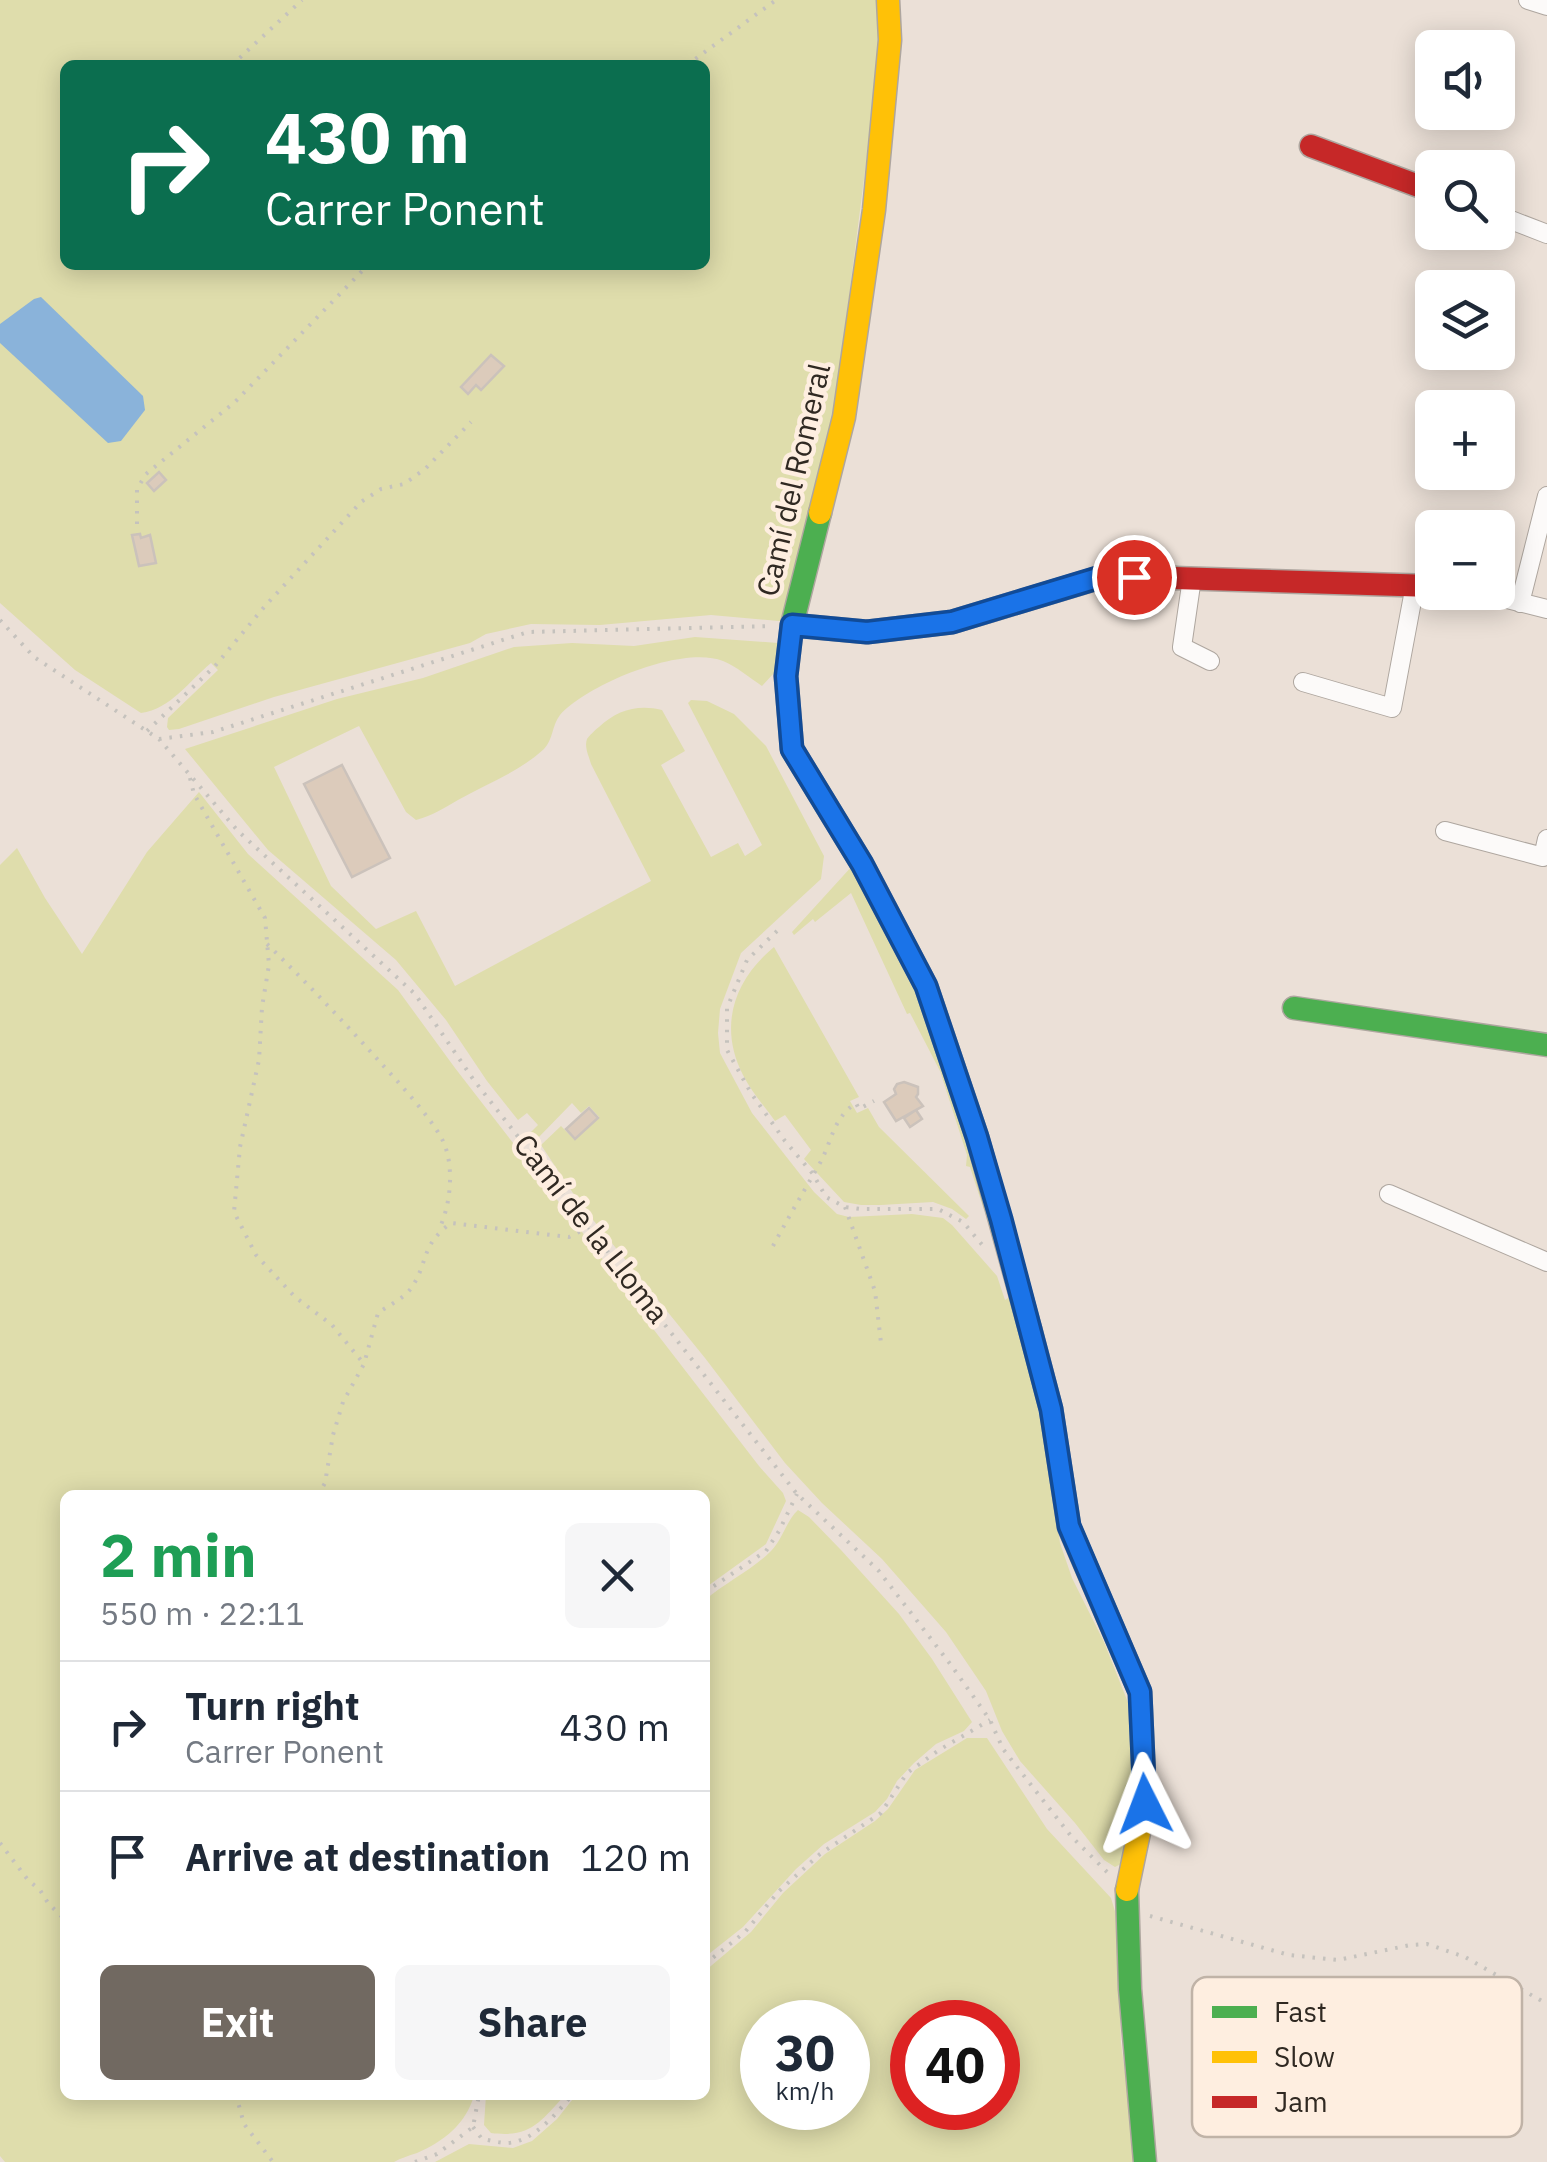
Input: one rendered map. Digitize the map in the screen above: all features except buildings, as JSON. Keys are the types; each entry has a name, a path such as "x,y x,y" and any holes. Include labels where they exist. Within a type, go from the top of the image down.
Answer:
{"street":[{"name":"Camí del Romeral","path":"888,0 890,40 874,210 844,417 792,625 786,676 792,749 862,864 926,986 977,1137 1051,1409 1069,1526 1140,1692 1145,1804 1127,1892 1130,1990 1145,2162"},
{"path":"1528,0 1547,6"},
{"path":"1311,146 1415,185"},
{"path":"1515,222 1547,234"},
{"path":"1520,603 1547,496"},
{"path":"792,625 867,632 952,622 1104,576 1415,586"},
{"path":"1192,578 1182,647 1210,660"},
{"path":"1515,602 1547,609"},
{"path":"1302,682 1392,708 1418,610"},
{"path":"1444,832 1543,857 1547,839"},
{"path":"1294,1008 1547,1046"},
{"path":"1389,1194 1547,1262"}],"path":[{"path":"237,60 302,0"},
{"path":"694,60 776,0"},
{"path":"137,524 138,489 146,474 236,402 363,270"},
{"path":"147,732 214,666 361,502 381,490 404,484 425,469 471,422"},
{"name":"Camí de la Lloma","path":"0,620 34,656 160,739 238,831 416,994 473,1079 797,1494 878,1570 990,1720 1002,1750 1071,1836 1147,1915 1289,1955 1338,1960 1427,1944 1465,1958 1499,1977"},
{"path":"160,739 213,732 528,632 792,625"},
{"path":"189,773 194,794 265,918 268,944 258,1060 240,1147 234,1212 256,1255 295,1297 332,1325 364,1364"},
{"path":"777,931 747,960 727,1008 727,1050 750,1094 826,1196 844,1207 938,1209 964,1222 991,1253 1012,1262"},
{"path":"268,944 401,1086 443,1141 450,1177 447,1213 426,1250 414,1286 378,1312 364,1364 343,1402 321,1490"},
{"path":"773,1246 822,1160 844,1112 856,1103 859,1109 874,1102"},
{"path":"844,1207 875,1290 881,1344"},
{"path":"437,1233 451,1223 568,1237 590,1227"},
{"path":"710,1589 766,1550 797,1494"},
{"path":"710,1960 745,1932 779,1892 820,1854 881,1813 907,1773 990,1720"},
{"path":"0,1843 60,1915"},
{"name":"Camí de la Lloma","path":"1522,1990 1547,2004"},
{"path":"237,2100 244,2124 273,2162"},
{"path":"415,2162 437,2154 473,2127 479,2100"},
{"path":"473,2127 482,2139 507,2142 528,2138 568,2100"}],"shaded area":[{"path":"0,0 879,0 880,53 836,399 788,619 711,615 600,625 531,624 486,634 470,643 169,730 168,718 218,670 211,663 171,700 141,713 75,670 0,603"},
{"path":"695,637 778,643 774,673 762,686 723,661 705,657 637,670 573,703 555,723 547,745 534,757 503,777 416,820 406,812 359,726 274,767 331,886 376,929 416,911 455,986 651,881 587,751 587,739 606,721 636,708 662,710 685,751 661,765 711,857 738,843 745,856 762,845 688,703 707,701 734,714 766,746 824,856 821,879 741,953 720,1009 720,1053 752,1113 814,1192 837,1214 943,1218 997,1276 1005,1300 1011,1296 1033,1381 1060,1543 1129,1705 1135,1784 1127,1861 1115,1867 1104,1860 1020,1761 1002,1731 986,1691 946,1632 882,1559 785,1463 581,1205 541,1145 561,1126 575,1140 599,1117 589,1106 581,1113 572,1103 536,1140 530,1133 538,1125 527,1113 518,1120 446,1020 396,960 268,850 185,749 514,647 572,643 634,646"},
{"path":"199,792 248,854 398,990 786,1501 766,1544 710,1584 710,1490 60,1490 60,2100 472,2100 460,2123 445,2137 394,2162 5,2162 0,2156 0,865 17,848 82,954 147,852"},
{"path":"853,865 917,983 984,1210 970,1167 966,1166 967,1155 940,1071 910,1013 907,1014 851,893 815,922 813,919 794,935 792,932"},
{"path":"774,947 859,1097 850,1101 857,1113 868,1108 879,1127 969,1216 966,1219 933,1202 844,1202 804,1159 811,1150 785,1115 775,1121 754,1093 736,1057 731,1022 740,989"},
{"path":"798,1510 809,1517 899,1614 972,1722 914,1763 875,1812 824,1844 743,1927 710,1953 710,1596 771,1551"},
{"path":"967,1738 987,1738 1047,1829 1111,1898 1117,1918 1121,2043 1137,2162 435,2162 469,2144 513,2148 532,2141 572,2100 710,2100 710,1967 751,1932 783,1893 825,1854 875,1821 915,1770"},
{"path":"486,2100 561,2100 534,2126 516,2133 491,2133 484,2125"}],"water":[{"path":"41,297 143,396 145,410 121,441 108,443 0,343 0,324"}],"traffic: fast":[{"path":"820,513 792,625 786,676 792,749 862,864 926,986 977,1137 1030,1329"},
{"path":"1294,1008 1547,1045"},
{"path":"1127,1890 1130,1989 1145,2162"}],"traffic: slow":[{"path":"820,513 844,417 874,210 890,40 888,0"},
{"path":"792,625 867,632 952,622 1105,576 1174,578"},
{"path":"1030,1329 1051,1409 1069,1527 1140,1692 1145,1804 1127,1890"}],"traffic: jam":[{"path":"1311,146 1415,185"},
{"path":"1174,578 1415,585"}],"route":[{"path":"1134,577 1104,576 952,622 867,632 792,625 786,676 792,749 862,864 926,986 977,1137 1051,1409 1069,1526 1140,1692 1145,1804"}]}
